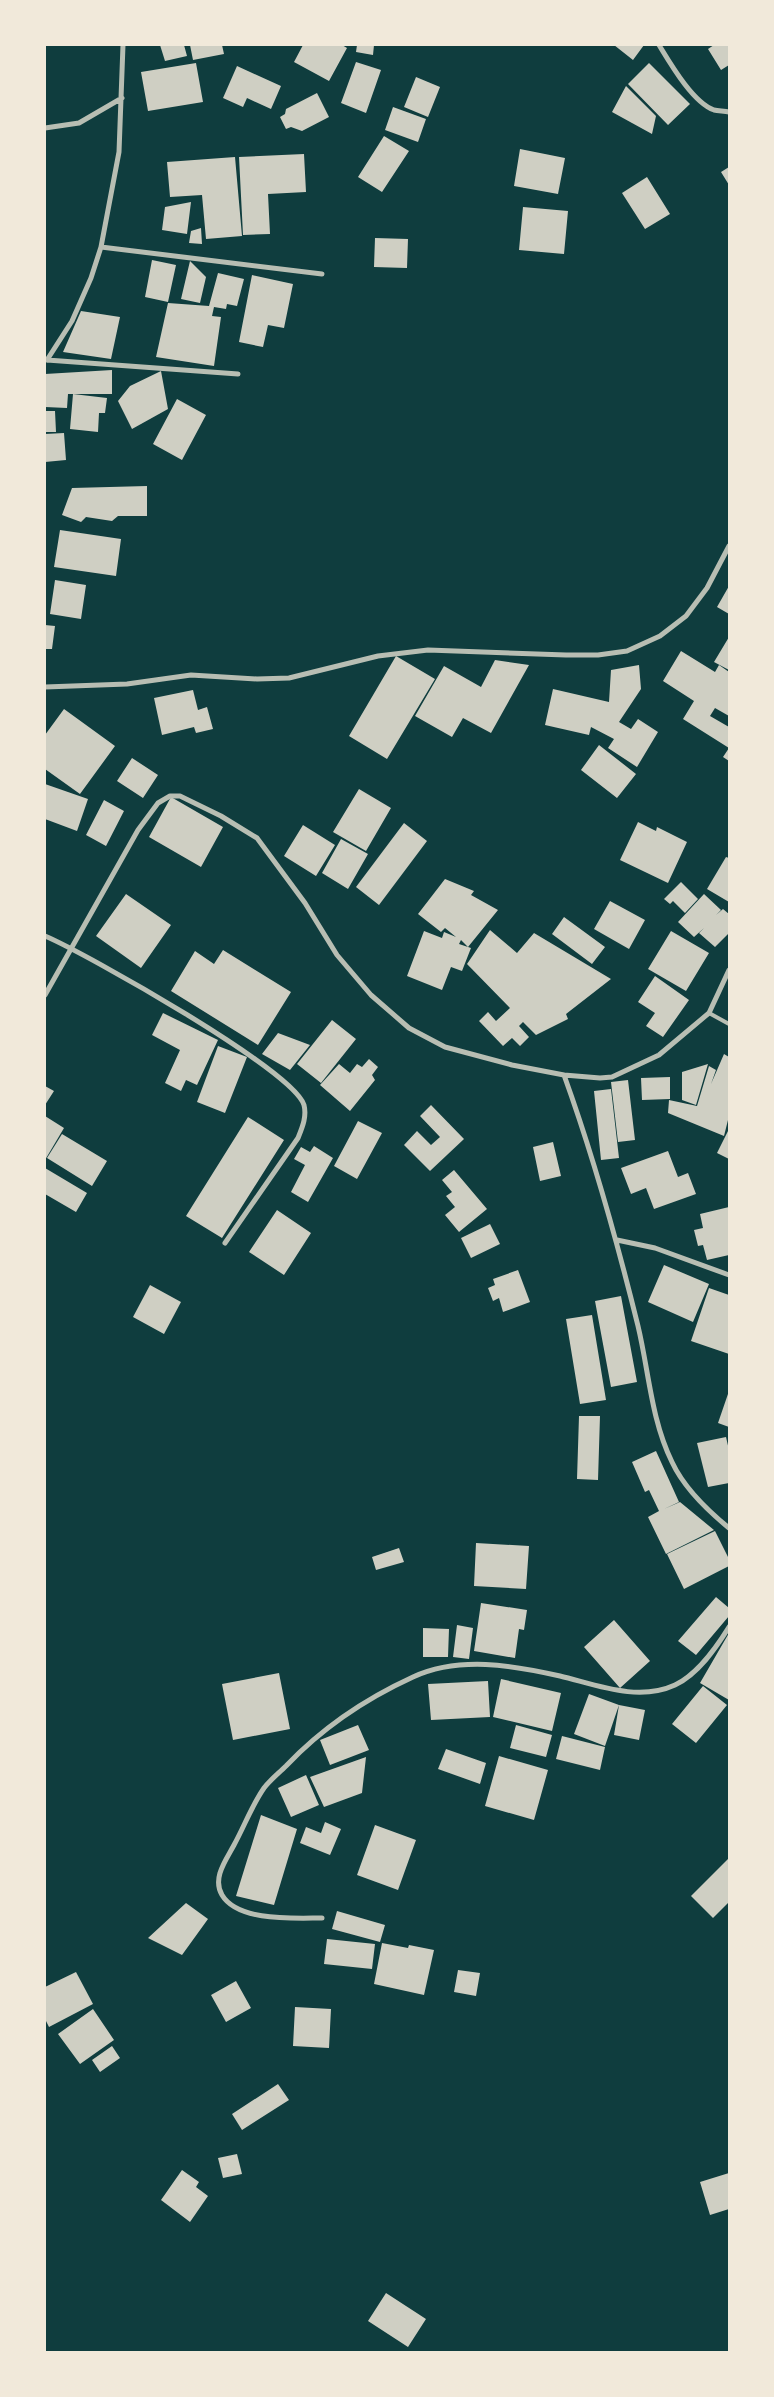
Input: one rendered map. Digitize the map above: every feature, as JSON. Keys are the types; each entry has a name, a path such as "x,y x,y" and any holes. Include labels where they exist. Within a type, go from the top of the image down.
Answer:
{"street":[{"path":"123,45 119,152 101,247 91,278 72,321 46,361 238,374"},
{"path":"659,45 674,70 695,96 712,110 729,112"},
{"path":"45,128 80,123 122,98"},
{"path":"101,247 322,274"},
{"path":"45,687 127,684 191,675 257,679 289,678 378,656 428,650 582,655 627,651 660,636 686,616 708,588 729,546"},
{"path":"45,996 148,816 158,803 170,796 180,796 221,816 257,838 305,903 337,955 371,995 409,1028 445,1047 512,1065 564,1075 612,1077 659,1055 709,1013 729,970"},
{"path":"45,936 72,948 261,1062 286,1081 304,1105 305,1120 298,1138 225,1243"},
{"path":"564,1075 601,1182 617,1240 640,1338 658,1430 672,1464 691,1491 729,1528"},
{"path":"617,1240 662,1250 729,1275"},
{"path":"322,1918 266,1916 243,1911 225,1898 218,1884 222,1867 264,1788 301,1750 327,1728 386,1689 422,1673 466,1663 518,1668 559,1676 615,1691 652,1692 676,1685 697,1669 720,1642 729,1627"}],"lane":[{"path":"709,1013 729,1024"}],"building":[{"path":"160,45 184,45 187,56 165,61"},
{"path":"190,45 222,45 224,54 193,60"},
{"path":"303,45 342,45 347,48 329,81 294,62"},
{"path":"357,45 374,45 373,55 356,52"},
{"path":"614,45 644,45 633,60"},
{"path":"714,45 729,45 729,65 721,70 708,49"},
{"path":"356,62 381,70 366,113 341,103"},
{"path":"196,63 203,102 148,111 141,72"},
{"path":"649,63 690,104 668,125 628,84"},
{"path":"237,66 281,86 271,109 247,98 243,107 223,98"},
{"path":"416,77 440,87 428,117 404,107"},
{"path":"626,86 656,116 652,134 612,112"},
{"path":"317,93 329,117 302,131 291,127 286,129 280,117 285,114 286,109"},
{"path":"393,107 426,119 418,142 385,130"},
{"path":"384,136 409,151 382,192 358,177"},
{"path":"520,149 565,158 558,194 514,186"},
{"path":"304,154 306,192 268,194 270,234 243,235 239,157"},
{"path":"235,157 242,236 206,239 202,195 170,197 167,162"},
{"path":"729,167 729,185 721,172"},
{"path":"647,177 670,214 645,229 622,193"},
{"path":"191,202 187,234 162,230 165,207"},
{"path":"523,207 568,211 564,254 519,250"},
{"path":"201,228 202,244 189,243 191,231"},
{"path":"375,238 408,239 407,268 374,267"},
{"path":"152,260 176,265 168,302 145,297"},
{"path":"190,261 206,277 200,303 181,299"},
{"path":"218,273 244,279 237,306 227,304 226,309 214,307 212,316 221,317 214,366 156,357 168,303 209,306"},
{"path":"252,275 293,284 284,328 268,325 263,347 239,342"},
{"path":"81,311 120,317 111,359 63,352"},
{"path":"112,370 112,394 68,394 67,408 45,407 45,374"},
{"path":"161,371 168,409 132,429 118,401 130,386"},
{"path":"73,394 107,398 105,413 99,413 98,432 70,429"},
{"path":"177,399 206,415 182,460 153,444"},
{"path":"45,411 55,411 56,432 45,432"},
{"path":"64,433 66,460 45,462 45,434"},
{"path":"147,486 147,516 118,516 112,521 86,517 81,522 62,515 72,488"},
{"path":"60,530 121,539 116,576 54,567"},
{"path":"55,580 86,585 81,619 50,614"},
{"path":"729,586 729,614 717,607"},
{"path":"45,625 55,626 52,649 45,649"},
{"path":"729,637 729,670 714,662"},
{"path":"681,651 715,672 719,665 729,672 729,716 715,708 710,716 729,727 729,748 683,719 694,701 663,681"},
{"path":"396,656 435,679 387,759 349,736"},
{"path":"495,660 529,665 491,733 463,718 452,737 415,716 444,666 481,687"},
{"path":"639,665 641,689 619,722 631,729 638,719 658,732 637,767 608,748 614,739 591,727 589,735 545,725 553,689 609,702 611,670"},
{"path":"193,690 198,710 207,707 213,729 196,733 194,727 162,735 154,698"},
{"path":"64,709 115,746 80,794 45,769 45,735"},
{"path":"599,745 636,774 617,798 581,770"},
{"path":"729,748 729,761 723,757"},
{"path":"132,758 158,775 143,798 117,781"},
{"path":"45,784 88,799 77,831 45,819"},
{"path":"359,789 391,808 366,851 333,832"},
{"path":"171,797 223,827 201,867 149,837"},
{"path":"104,800 124,811 106,846 86,835"},
{"path":"638,822 656,831 657,827 687,842 668,883 620,860"},
{"path":"404,823 427,841 379,905 356,887"},
{"path":"303,825 335,845 316,876 284,856"},
{"path":"341,839 368,854 348,889 322,873"},
{"path":"726,857 729,858 729,902 707,889"},
{"path":"445,879 474,891 471,895 498,910 468,947 471,948 462,971 451,967 442,990 407,976 424,931 442,938 444,932 456,937 445,928 441,932 418,914","holes":["461,940 468,947 459,944"]},
{"path":"681,882 698,899 685,913 673,901 670,904 664,899"},
{"path":"126,894 171,925 141,968 96,936"},
{"path":"704,894 721,910 716,915 723,909 729,914 729,933 715,947 699,933 704,928 694,937 678,922"},
{"path":"610,901 645,920 629,949 594,929"},
{"path":"564,917 605,947 592,964 552,934"},
{"path":"490,930 517,953 534,933 611,979 566,1014 568,1019 536,1035 523,1022 519,1026 529,1037 520,1046 512,1038 503,1046 479,1021 488,1012 496,1021 510,1008 467,964"},
{"path":"671,931 709,953 686,991 648,969"},
{"path":"223,950 291,992 258,1045 171,991 195,951 214,964"},
{"path":"655,976 689,1000 663,1037 646,1026 655,1013 638,1002"},
{"path":"163,1013 218,1040 197,1085 186,1080 181,1091 165,1083 180,1050 152,1035"},
{"path":"332,1020 356,1039 321,1083 297,1064"},
{"path":"278,1033 310,1045 290,1070 262,1054"},
{"path":"218,1046 247,1057 225,1113 197,1102"},
{"path":"724,1054 729,1057 729,1116 724,1136 668,1113 669,1100 697,1106 709,1066 716,1070 711,1084"},
{"path":"369,1059 378,1067 372,1075 375,1080 350,1111 320,1085 339,1064 350,1073 357,1064 362,1067"},
{"path":"708,1064 696,1105 682,1100 682,1072"},
{"path":"670,1077 670,1099 642,1100 641,1078"},
{"path":"628,1080 635,1140 618,1142 611,1082"},
{"path":"45,1086 54,1091 45,1105"},
{"path":"611,1089 619,1158 601,1160 594,1091"},
{"path":"431,1105 464,1139 430,1171 404,1145 417,1131 431,1145 440,1137 420,1116"},
{"path":"45,1116 64,1128 45,1160"},
{"path":"248,1117 284,1140 222,1238 186,1216"},
{"path":"358,1121 382,1133 357,1179 334,1166"},
{"path":"729,1129 729,1159 717,1153"},
{"path":"62,1134 107,1161 92,1186 47,1158"},
{"path":"553,1142 561,1176 540,1181 533,1147"},
{"path":"314,1146 333,1158 308,1202 291,1192 305,1165 294,1159 301,1147 310,1152"},
{"path":"668,1151 678,1177 688,1173 696,1194 654,1209 646,1188 631,1194 621,1168"},
{"path":"45,1168 87,1193 76,1212 45,1194"},
{"path":"454,1170 487,1209 459,1232 445,1215 455,1207 446,1196 452,1192 442,1180"},
{"path":"729,1207 729,1255 707,1260 703,1245 698,1246 694,1230 703,1228 700,1214"},
{"path":"277,1210 311,1233 284,1275 249,1252"},
{"path":"490,1224 500,1244 471,1258 461,1238"},
{"path":"664,1265 709,1284 693,1322 648,1302"},
{"path":"518,1270 530,1302 503,1312 499,1298 493,1301 488,1288 495,1285 493,1279"},
{"path":"150,1285 181,1302 164,1334 133,1317"},
{"path":"709,1288 729,1295 729,1354 691,1341"},
{"path":"621,1296 637,1382 611,1387 595,1301"},
{"path":"592,1315 606,1400 580,1404 566,1319"},
{"path":"729,1391 729,1427 718,1423"},
{"path":"579,1416 600,1416 598,1480 577,1479"},
{"path":"726,1437 729,1450 729,1483 708,1487 697,1443"},
{"path":"656,1451 679,1502 664,1509 680,1502 714,1530 666,1554 648,1517 659,1511 649,1490 645,1492 632,1462"},
{"path":"715,1531 729,1559 729,1566 684,1589 667,1554"},
{"path":"476,1543 529,1546 526,1589 474,1586"},
{"path":"399,1548 404,1562 376,1570 372,1557"},
{"path":"716,1597 729,1608 729,1616 696,1655 678,1641"},
{"path":"481,1603 527,1610 524,1630 519,1629 515,1658 474,1651"},
{"path":"614,1620 650,1661 620,1688 584,1647"},
{"path":"457,1625 473,1628 469,1659 453,1657"},
{"path":"423,1628 449,1629 448,1657 423,1657"},
{"path":"729,1633 729,1700 700,1683"},
{"path":"279,1673 290,1729 233,1740 222,1684"},
{"path":"501,1679 561,1693 552,1731 493,1717"},
{"path":"488,1681 490,1717 431,1720 428,1684"},
{"path":"703,1686 727,1705 696,1743 672,1724"},
{"path":"589,1694 619,1705 605,1746 574,1734"},
{"path":"619,1705 645,1710 639,1740 614,1735"},
{"path":"358,1725 369,1750 330,1765 320,1740"},
{"path":"516,1725 552,1735 546,1757 510,1748"},
{"path":"562,1736 605,1747 600,1770 556,1759"},
{"path":"446,1749 486,1763 480,1784 438,1769"},
{"path":"499,1756 548,1770 534,1820 485,1806"},
{"path":"366,1757 362,1793 324,1807 310,1777"},
{"path":"306,1775 319,1805 291,1817 278,1788"},
{"path":"261,1815 297,1829 274,1905 236,1896"},
{"path":"325,1822 341,1829 330,1855 300,1843 306,1827 321,1833"},
{"path":"375,1825 416,1840 398,1890 357,1875"},
{"path":"729,1858 729,1902 713,1918 691,1896"},
{"path":"186,1903 208,1919 182,1955 148,1938"},
{"path":"337,1911 385,1925 380,1942 332,1929"},
{"path":"327,1939 375,1944 372,1969 324,1964"},
{"path":"382,1943 408,1948 409,1945 434,1950 424,1995 374,1984"},
{"path":"458,1970 480,1973 476,1996 454,1992"},
{"path":"76,1972 93,2004 49,2027 45,2019 45,1987"},
{"path":"236,1981 251,2008 226,2022 211,1995"},
{"path":"295,2007 331,2009 329,2048 293,2046"},
{"path":"93,2009 114,2040 80,2064 58,2034"},
{"path":"112,2046 120,2058 100,2072 92,2060"},
{"path":"278,2084 289,2100 242,2130 232,2114"},
{"path":"237,2154 242,2174 223,2178 218,2158"},
{"path":"182,2170 199,2182 196,2187 208,2196 190,2222 161,2200"},
{"path":"729,2173 729,2209 710,2215 700,2182"},
{"path":"386,2293 426,2319 408,2347 368,2321"}]}
